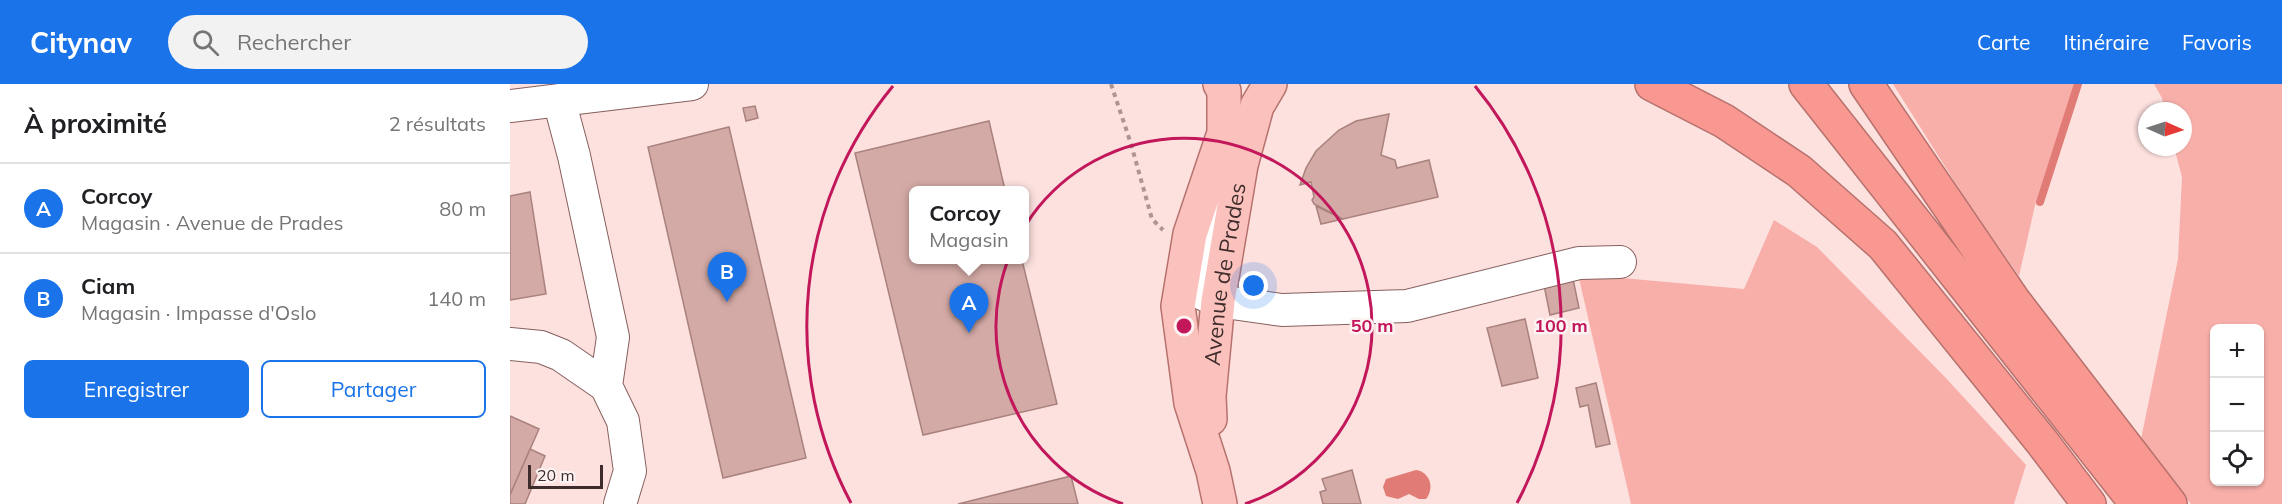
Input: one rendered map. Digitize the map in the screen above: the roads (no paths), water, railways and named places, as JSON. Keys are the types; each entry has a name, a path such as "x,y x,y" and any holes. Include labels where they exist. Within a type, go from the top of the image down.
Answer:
{"highway":[{"path":"1652,84 1724,121 1799,171 1883,245 2042,442 2089,504"},
{"path":"1782,84 1826,136 1889,218 2100,504"},
{"path":"1806,84 2137,504"},
{"path":"1836,84 1910,194 2151,504"},
{"path":"1866,84 2013,300 2170,504"}],"main road":[{"name":"Avenue de Prades","path":"1220,84 1224,91 1224,133 1191,234 1178,306 1191,403 1213,471 1220,504"},
{"name":"Avenue de Prades","path":"1213,471 1209,396 1218,302 1241,165 1257,106 1270,84"}],"street":[{"path":"510,106 692,84"},
{"path":"559,100 574,156 613,337 606,386"},
{"path":"1224,133 1204,257 1203,294 1218,302 1282,310 1407,306 1579,263 1620,262"},
{"path":"510,344 541,347 561,355 606,386 623,421 630,471 620,504"}],"waterway":[{"path":"2040,202 2078,84"}],"place":[{"name":"Ciam","path":"727,302"},
{"name":"Corcoy","path":"969,333"}]}
